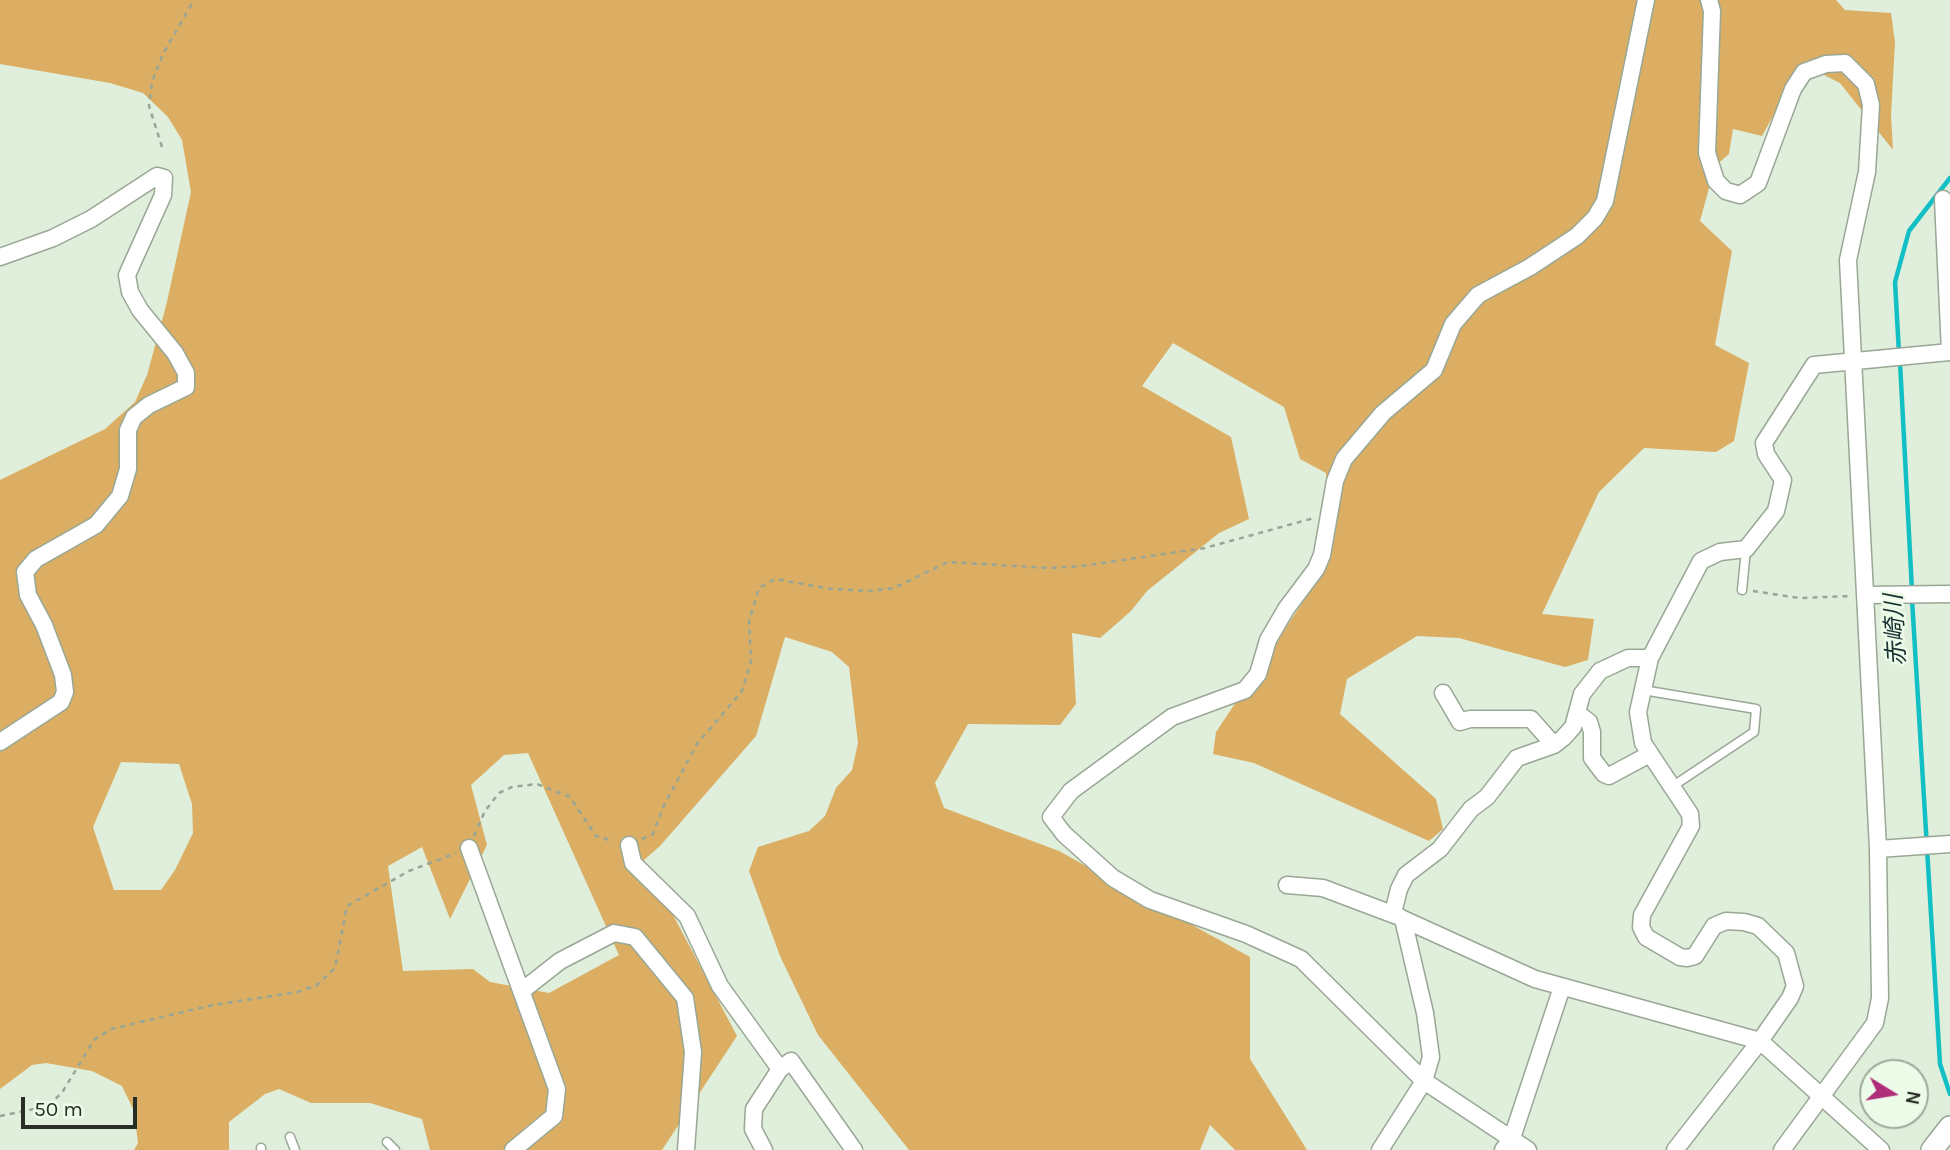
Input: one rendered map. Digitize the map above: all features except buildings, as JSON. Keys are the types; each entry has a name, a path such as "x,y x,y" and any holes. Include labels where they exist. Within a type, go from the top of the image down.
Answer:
{"street":[{"path":"1528,1150 1508,1144 1423,1081 1301,959 1246,934 1150,900 1113,878 1064,834 1051,817 1071,791 1172,716 1245,690 1258,674 1268,640 1286,609 1316,569 1322,555 1327,514 1344,459 1383,413 1434,370 1453,324 1478,295 1530,267 1577,236 1595,218 1605,201 1646,0"},
{"path":"1709,0 1712,11 1707,153 1716,181 1726,191 1740,195 1758,183 1793,89 1804,72 1826,64 1845,63 1866,84 1871,105 1867,172 1848,260 1878,849 1880,998 1875,1023 1782,1150"},
{"path":"0,257 53,238 91,219 157,176 164,178 163,195 127,275 130,292 140,310 175,353 186,373 186,387 134,417 128,430 128,469 120,496 96,525 36,559 25,572 28,595 44,625 63,675 65,692 61,702 0,742"},
{"path":"1675,1150 1760,1041 1790,998 1795,986 1786,953 1773,937 1744,922 1726,921 1714,926 1695,956 1680,957 1646,937 1641,927 1642,915 1691,826 1690,814 1670,788 1643,743 1638,712 1650,658 1701,561 1720,552 1746,549 1776,510 1782,496 1783,480 1766,454 1764,443 1814,365 1853,359 1950,352 1943,199"},
{"path":"1865,595 1950,594"},
{"path":"1380,1150 1423,1081 1431,1058 1425,1013 1398,916 1399,889 1406,874 1440,849 1471,809 1488,797 1517,758 1554,746 1573,727 1582,695 1600,671 1628,658 1650,658"},
{"path":"1443,692 1460,722 1470,719 1531,719 1554,746"},
{"path":"1577,713 1589,722 1592,732 1592,758 1604,774 1609,776 1650,754"},
{"path":"629,845 632,863 687,916 720,986 780,1069"},
{"path":"1878,849 1950,845"},
{"path":"469,848 557,1089 554,1116 513,1150"},
{"path":"1287,885 1323,888 1398,916 1535,979 1760,1041 1881,1150"},
{"path":"523,990 560,961 614,933 635,937 685,998 693,1052 686,1150"},
{"path":"1508,1144 1562,987"},
{"path":"764,1150 753,1129 754,1110 780,1069 791,1061 854,1150"},
{"path":"1932,1150 1950,1127"}],"lane":[{"path":"1742,590 1746,549"},
{"path":"1643,690 1756,709 1754,732 1670,788"},
{"path":"290,1137 295,1150"},
{"path":"387,1142 395,1150"}],"path":[{"path":"162,147 149,106 152,82 163,54 194,0"},
{"path":"0,1115 49,1106 63,1091 94,1040 111,1029 213,1005 298,992 317,985 335,968 347,906 409,872 469,848 485,811 499,793 512,787 537,784 570,797 596,836 629,845 653,834 664,806 697,744 742,691 751,661 750,621 759,589 775,579 831,589 894,589 948,562 1050,568 1082,566 1205,548 1327,514"},
{"path":"1742,590 1800,598 1865,595"}],"shaded area":[{"path":"0,0 1836,0 1845,10 1891,13 1895,42 1891,115 1893,150 1840,83 1802,64 1762,136 1733,129 1729,154 1715,166 1700,221 1732,251 1715,345 1749,363 1734,441 1716,452 1644,448 1599,492 1542,614 1594,619 1588,660 1565,667 1459,638 1417,636 1347,679 1340,714 1436,799 1443,829 1429,841 1254,763 1213,754 1216,732 1327,566 1326,473 1300,459 1284,407 1173,343 1142,386 1231,437 1249,519 1219,533 1147,591 1131,611 1100,638 1072,633 1076,704 1060,725 968,724 935,783 944,808 1059,851 1250,957 1250,1059 1307,1150 1235,1150 1210,1125 1200,1150 909,1150 818,1035 780,956 749,871 758,847 809,831 825,816 836,788 852,770 858,743 849,667 832,652 785,637 756,736 660,846 644,860 737,1036 662,1150 430,1150 422,1119 370,1103 311,1103 279,1089 265,1094 229,1122 229,1150 134,1150 138,1143 134,1111 122,1086 92,1071 46,1063 32,1065 0,1089 0,480 105,429 135,402 147,375 166,306 191,192 182,140 168,117 143,93 110,83 0,64","holes":["528,753 619,955 549,993 490,982 473,969 403,971 388,866 422,847 450,919 487,845 471,785 504,755","121,762 179,764 192,804 193,833 175,870 161,890 114,890 93,827"]}],"waterway":[{"name":"赤崎川","path":"1899,353 1895,282 1909,231 1950,178"},
{"name":"赤崎川","path":"1900,362 1912,591"},
{"name":"赤崎川","path":"1912,599 1940,1064 1950,1094"}]}
